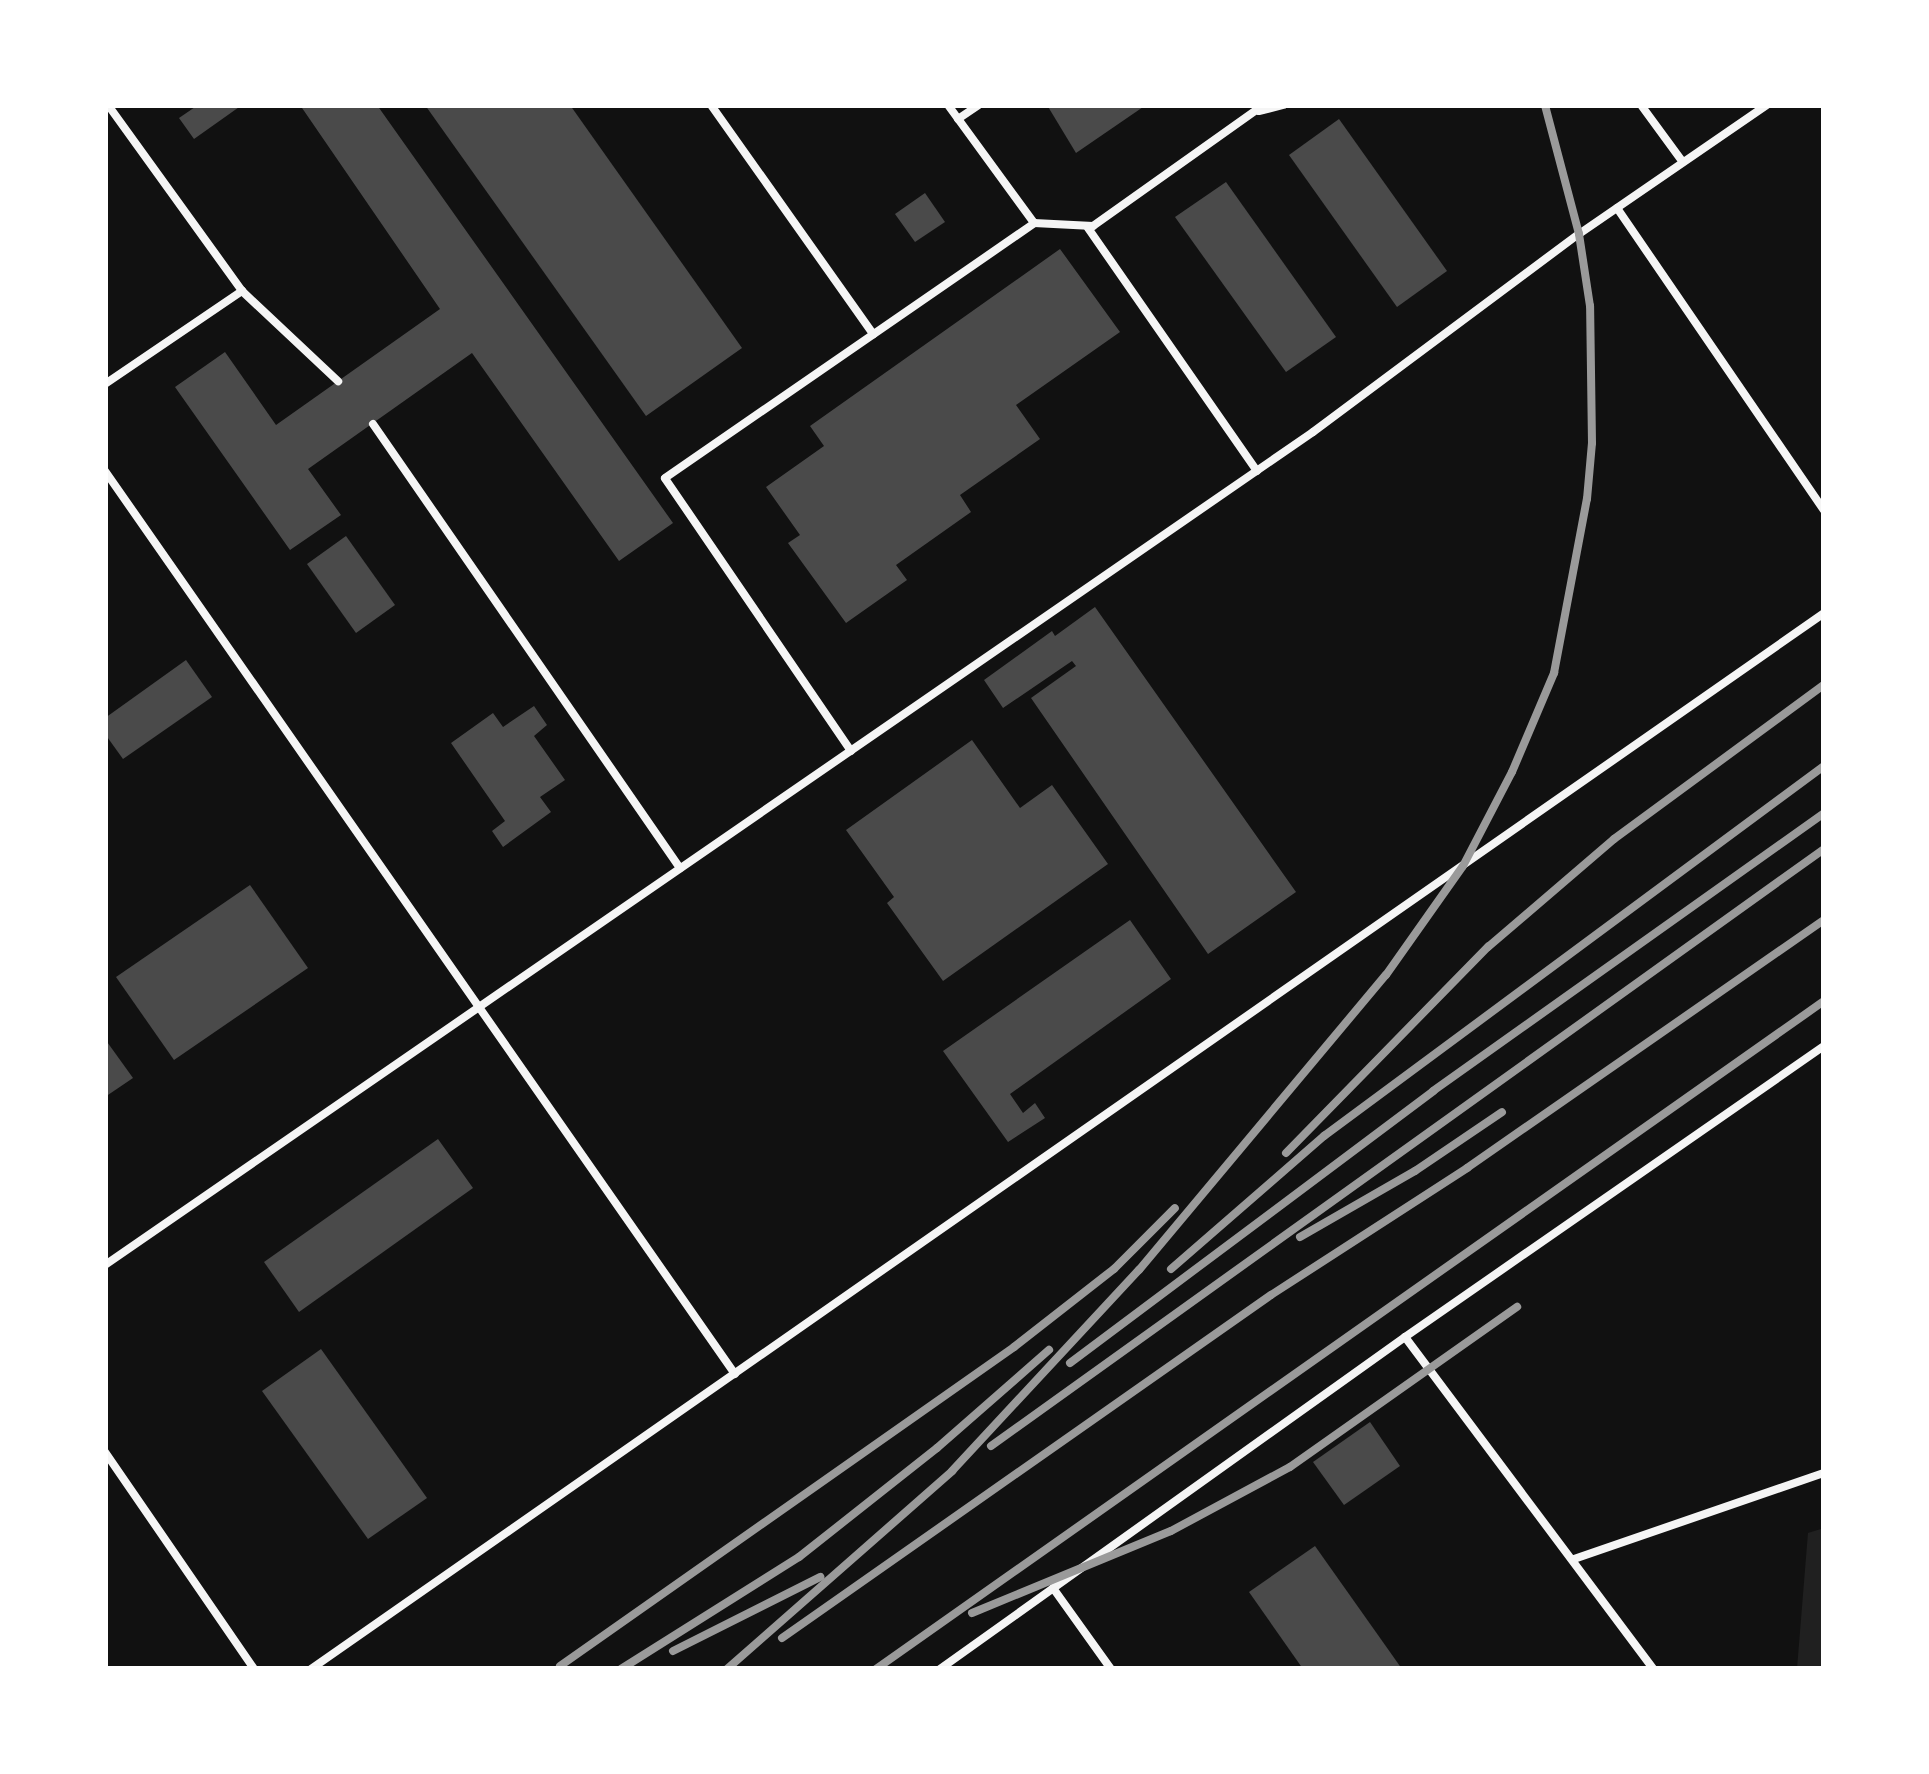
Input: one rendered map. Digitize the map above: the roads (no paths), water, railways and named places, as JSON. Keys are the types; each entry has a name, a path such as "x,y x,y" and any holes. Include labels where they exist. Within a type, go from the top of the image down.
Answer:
{"lane":[{"path":"108,105 242,291 338,381"},
{"path":"712,105 873,334"},
{"path":"948,105 1034,223"},
{"path":"958,119 979,105"},
{"path":"1088,228 1260,108 1283,105"},
{"path":"1641,105 1682,161"},
{"path":"105,1265 1257,471 1616,208 1766,105"},
{"path":"1616,208 1824,510"},
{"path":"852,751 665,478 873,334 1034,223 1047,220 1088,228 1257,471"},
{"path":"105,384 242,291"},
{"path":"373,424 680,868"},
{"path":"105,470 735,1374"},
{"path":"311,1669 1824,613"},
{"path":"940,1669 1405,1336 1824,1046"},
{"path":"1405,1336 1654,1669"},
{"path":"105,1452 254,1669"},
{"path":"1574,1559 1824,1473"},
{"path":"1053,1588 1111,1669"}],"railway":[{"path":"727,1669 952,1471 1139,1270 1386,975 1463,866 1512,772 1554,673 1587,499 1592,443 1590,306 1579,234 1545,105"},
{"path":"1286,1153 1488,947 1614,839 1824,685"},
{"path":"1171,1269 1324,1136 1824,766"},
{"path":"1070,1363 1433,1091 1824,813"},
{"path":"991,1446 1824,849"},
{"path":"782,1638 1271,1295 1467,1168 1824,920"},
{"path":"876,1669 1824,1001"},
{"path":"1300,1237 1415,1171 1502,1112"},
{"path":"560,1666 1014,1347 1114,1269 1175,1208"},
{"path":"972,1613 1171,1531 1290,1467 1517,1307"},
{"path":"621,1669 799,1557 937,1448 1049,1350"},
{"path":"673,1651 820,1577"}]}
